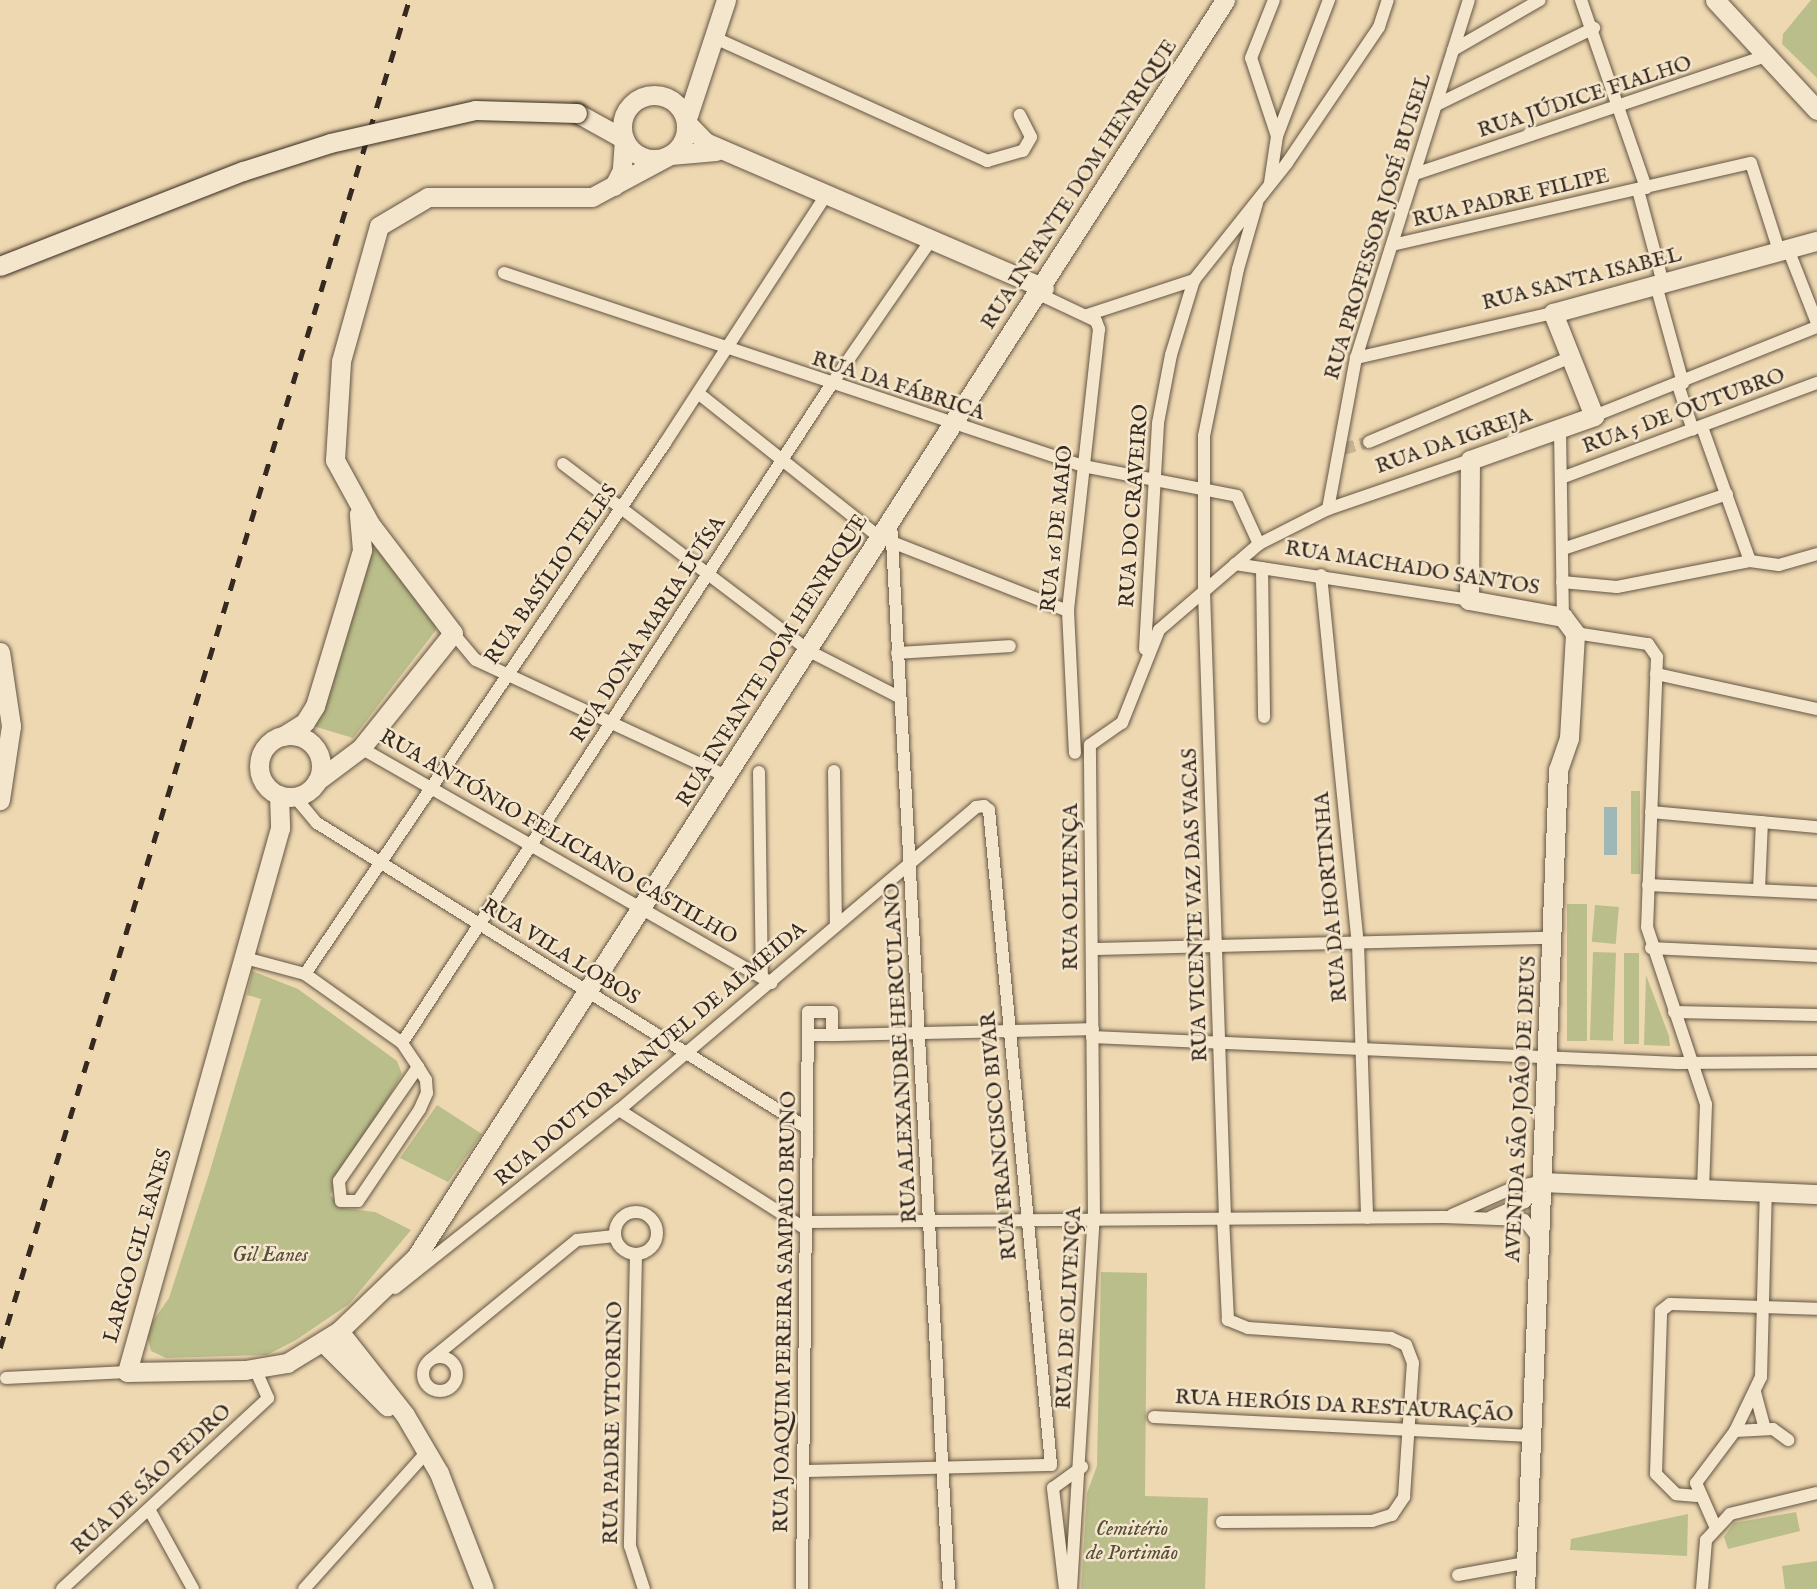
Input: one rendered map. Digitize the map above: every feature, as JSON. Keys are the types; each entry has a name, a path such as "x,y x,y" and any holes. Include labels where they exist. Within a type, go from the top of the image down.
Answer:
{"street":[{"path":"726,0 686,122 684,139 670,155 614,186 573,200 428,197 379,226 341,361 335,414 335,460 352,497 370,524 476,660 728,777"},
{"name":"RUA INFANTE DOM HENRIQUE","path":"340,1331 416,1257 442,1220 584,993 885,540 891,515 1042,291 1226,0"},
{"path":"1274,0 1251,58 1277,136"},
{"path":"1269,187 1277,136 1329,0"},
{"path":"657,95 676,103 686,122 716,151 931,240 1042,291 1087,315 1194,280 1269,187 1379,27 1388,0"},
{"name":"RUA PROFESSOR JOSÉ BUISEL","path":"1328,509 1356,358 1469,0"},
{"path":"1453,50 1540,0"},
{"path":"1581,0 1594,28 1642,189 1681,384 1727,494 1750,561"},
{"path":"1715,0 1817,110"},
{"path":"1727,0 1766,56"},
{"path":"1436,106 1594,28"},
{"path":"715,38 987,160 1023,151 1031,137 1020,115"},
{"name":"RUA JÚDICE FIALHO","path":"1415,174 1620,109 1766,56"},
{"path":"0,266 243,171 343,139 475,110 577,113 657,95 701,79"},
{"path":"614,186 622,170 623,117 636,100"},
{"path":"577,113 624,139 638,156 716,151"},
{"name":"RUA PADRE FILIPE","path":"1392,246 1751,163 1784,250"},
{"name":"RUA BASÍLIO TELES","path":"305,974 622,508 826,195"},
{"name":"RUA VICENTE VAZ DAS VACAS","path":"1257,203 1237,269 1204,436 1204,590 1228,1320 1248,1328 1399,1340 1413,1363 1409,1429"},
{"name":"RUA DONA MARIA LUÍSA","path":"402,1043 831,385 931,240"},
{"name":"RUA SANTA ISABEL","path":"1356,358 1553,313 1817,241"},
{"path":"1553,313 1594,416 1681,384 1817,325 1784,250"},
{"name":"RUA DA FÁBRICA","path":"504,273 950,425 1083,466 1237,496 1259,544"},
{"name":"RUA DO CRAVEIRO","path":"1145,655 1152,481 1171,355 1194,280"},
{"name":"RUA 16 DE MAIO","path":"1075,753 1068,611 1099,329 1087,315"},
{"path":"1369,442 1571,357"},
{"name":"RUA 5 DE OUTUBRO","path":"1564,477 1817,383"},
{"path":"698,393 885,540 1068,611"},
{"name":"RUA DA IGREJA","path":"1145,655 1159,630 1259,544 1328,509 1594,416"},
{"path":"1560,430 1564,477 1562,582 1569,625 1654,649 1656,674 1648,885 1651,948 1706,1104 1703,1188"},
{"path":"1469,600 1471,460"},
{"path":"563,464 709,572 809,651 899,697"},
{"path":"1563,550 1727,494"},
{"path":"308,791 279,795 264,783 259,764 266,746 305,722 315,706 362,550 352,497"},
{"name":"RUA ALEXANDRE HERCULANO","path":"885,540 897,653 911,862 949,1589"},
{"path":"362,550 377,542 389,550"},
{"path":"1562,582 1617,587 1750,561 1779,565 1817,554"},
{"name":"RUA MACHADO SANTOS","path":"1235,564 1321,575 1469,600 1569,625"},
{"path":"1262,568 1264,717"},
{"name":"RUA DA HORTINHA","path":"1321,575 1358,943 1364,1048 1367,1218"},
{"name":"AVENIDA SÃO JOÃO DE DEUS","path":"1525,1589 1558,770 1569,737 1569,625"},
{"path":"280,828 308,791 361,748 453,633"},
{"path":"897,653 1010,646"},
{"path":"0,652 11,726 0,800"},
{"name":"RUA OLIVENÇA","path":"1093,1033 1090,744 1122,723 1145,655"},
{"path":"1656,674 1817,709"},
{"path":"283,736 302,738 316,751 308,791"},
{"name":"RUA ANTÓNIO FELICIANO CASTILHO","path":"361,748 767,980"},
{"path":"834,771 836,924"},
{"path":"759,772 767,980"},
{"name":"RUA VILA LOBOS","path":"308,791 317,823 584,993 807,1128"},
{"path":"279,795 280,828"},
{"name":"RUA DOUTOR MANUEL DE ALMEIDA","path":"340,1331 620,1110 767,980 984,806"},
{"name":"RUA FRANCISCO BIVAR","path":"984,806 989,810 1011,1030 1025,1220 1051,1465"},
{"path":"1651,811 1817,827"},
{"path":"1759,890 1762,822"},
{"name":"LARGO GIL EANES","path":"280,828 246,958 127,1372 255,1369 287,1363 340,1331"},
{"path":"1648,885 1817,894"},
{"path":"1092,949 1553,938"},
{"path":"1651,948 1817,956"},
{"path":"246,958 305,974 402,1043 418,1067 427,1093 420,1109 358,1201 341,1201 339,1181 418,1067"},
{"path":"832,1035 832,1012 808,1012 808,1035 832,1035 920,1033 1011,1030 1546,1059 1817,1062"},
{"path":"1674,1012 1817,1016"},
{"name":"RUA DE OLIVENÇA","path":"1071,1589 1082,1467 1094,1218 1093,1033"},
{"name":"RUA JOAQUIM PEREIRA SAMPAIO BRUNO","path":"802,1589 808,1035"},
{"path":"620,1110 806,1226 1094,1218 1444,1217 1524,1220 1538,1239"},
{"path":"1444,1217 1540,1182 1817,1194"},
{"path":"1485,1219 1525,1202 1540,1182"},
{"path":"1715,1527 1697,1496 1696,1483 1735,1431 1761,1377 1766,1192"},
{"path":"623,1216 648,1216 656,1239 636,1254 624,1251 615,1236 623,1216"},
{"path":"442,1220 460,1238"},
{"path":"456,1342 456,1371 451,1387 434,1390 423,1378 429,1361 456,1342 577,1240 615,1236"},
{"name":"RUA PADRE VITORINO","path":"636,1254 630,1546 644,1589"},
{"path":"1697,1496 1676,1494 1656,1474 1661,1311 1670,1304 1817,1309"},
{"path":"340,1331 386,1388 426,1453 484,1589"},
{"path":"323,1342 426,1453"},
{"path":"429,1361 445,1358 456,1371"},
{"name":"RUA DE SÃO PEDRO","path":"62,1589 150,1511 268,1398 255,1369"},
{"path":"6,1378 127,1372"},
{"path":"1755,1392 1765,1429"},
{"name":"RUA HERÓIS DA RESTAURAÇÃO","path":"1154,1417 1531,1436"},
{"path":"1222,1522 1381,1520 1404,1497 1409,1429"},
{"path":"1735,1431 1765,1429 1788,1440"},
{"path":"304,1589 426,1453"},
{"path":"803,1471 1051,1465 1057,1482 1065,1589"},
{"path":"1057,1482 1082,1467"},
{"path":"1057,1482 1080,1489"},
{"path":"1702,1589 1706,1540 1715,1527 1753,1506 1817,1493"},
{"path":"150,1511 193,1589"},
{"path":"1458,1575 1525,1563"}],"green space":[{"path":"1811,0 1817,0 1817,78 1782,44 1783,34"},
{"path":"370,549 379,549 436,621 436,630 353,738 313,726"},
{"path":"1631,791 1640,791 1640,874 1631,874"},
{"path":"1567,904 1587,904 1587,1041 1567,1041"},
{"path":"1595,905 1619,907 1616,944 1592,942"},
{"path":"1593,952 1616,953 1613,1041 1590,1040"},
{"path":"1624,953 1639,953 1639,1044 1624,1044"},
{"name":"Gil Eanes","path":"252,971 298,989 397,1061 402,1074 330,1195 342,1208 375,1212 411,1230 349,1304 296,1340 267,1355 166,1358 151,1351 146,1331 169,1298 261,999 247,995"},
{"path":"1646,975 1669,1036 1670,1046 1644,1045"},
{"path":"437,1105 482,1134 448,1182 400,1158"},
{"name":"Cemitério de Portimão","path":"1101,1272 1147,1273 1145,1496 1208,1498 1205,1589 1081,1589 1087,1493 1097,1466"},
{"path":"1796,1512 1800,1531 1728,1549 1724,1537 1734,1523"},
{"path":"1688,1514 1687,1556 1570,1550 1571,1539"},
{"path":"1817,1561 1817,1589 1785,1589 1782,1566"}],"water":[{"path":"1604,807 1617,807 1617,855 1604,855"}],"tunnel":[{"path":"1343,449 1369,442"}],"railway":[{"path":"0,1348 409,0"}]}
